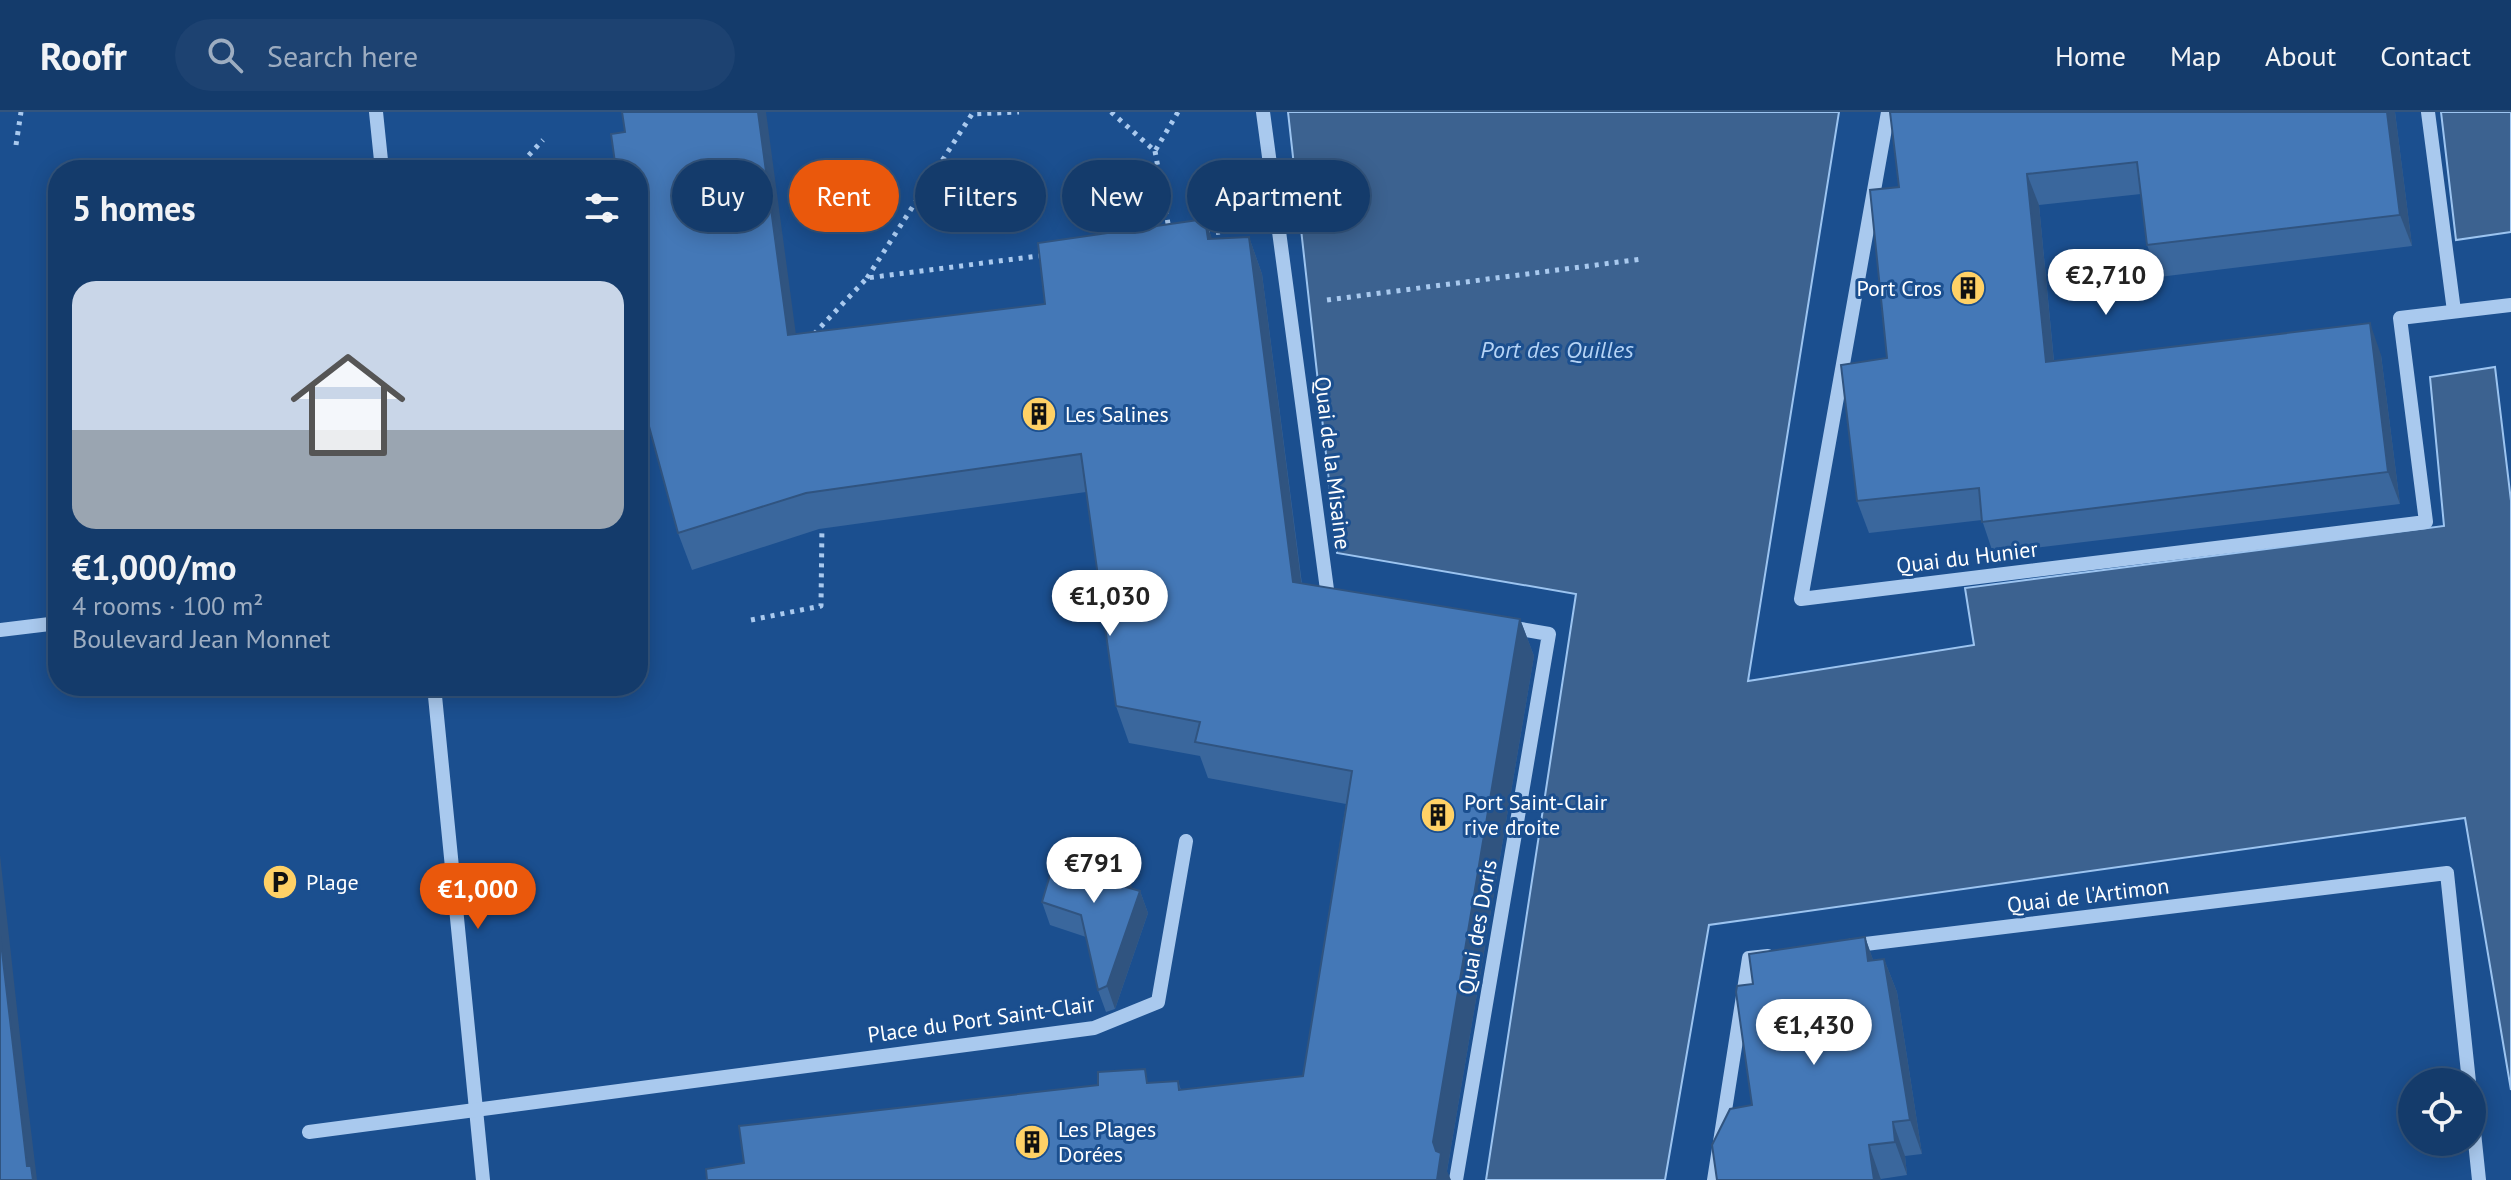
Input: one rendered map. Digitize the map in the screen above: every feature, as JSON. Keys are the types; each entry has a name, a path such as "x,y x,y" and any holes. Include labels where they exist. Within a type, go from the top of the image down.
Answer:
{"street":[{"path":"376,112 381,160"},
{"name":"Quai de la Misaine","path":"1263,112 1269,160"},
{"name":"Quai du Hunier","path":"1888,112 1801,599 2426,522 2400,318 2454,311"},
{"path":"2428,112 2454,311 2511,305"},
{"name":"Quai de la Misaine","path":"1279,232 1328,597 1358,602"},
{"path":"0,630 48,624"},
{"name":"Quai des Doris","path":"1456,1180 1549,634 1490,624"},
{"path":"435,696 483,1180"},
{"name":"Place du Port Saint-Clair","path":"476,1110 1094,1028 1158,1002 1186,841"},
{"name":"Quai de l'Artimon","path":"1829,949 2447,873 2468,1068"},
{"path":"1714,1180 1749,958 1781,954"},
{"path":"309,1132 476,1110"},
{"path":"2476,1156 2479,1180"}],"path":[{"path":"16,145 21,112"},
{"path":"807,341 867,278 973,113 1019,112"},
{"path":"1111,112 1155,151 1170,239"},
{"path":"1155,151 1178,112"},
{"path":"524,160 543,140"},
{"path":"1201,234 1216,232"},
{"path":"867,278 1049,254"},
{"path":"1291,305 1642,259"},
{"path":"751,620 821,606 823,528 820,513"}],"water":[{"name":"Port des Quilles","path":"1288,112 1839,112 1748,681 1974,645 1965,588 2444,526 2430,377 2495,367 2511,501 2511,1090 2465,818 1709,925 1665,1180 1486,1180 1576,594 1337,553 1301,232 1370,232 1370,160 1293,160"},
{"path":"2441,112 2511,112 2511,232 2456,240"}],"building":[{"path":"622,112 758,112 764,160 672,160 672,232 773,232 773,224 788,335 1045,304 1038,243 1115,232 1171,232 1171,224 1187,222 1187,232 1207,232 1208,239 1249,237 1293,582 1520,619 1433,1142 1436,1151 1441,1153 1437,1180 707,1180 706,1169 744,1163 739,1126 1098,1085 1098,1072 1145,1069 1147,1083 1178,1081 1179,1090 1303,1076 1352,771 1195,742 1200,722 1116,706 1081,454 806,493 678,533 648,423 648,160 615,160 611,134 625,132"},
{"name":"Port Cros","path":"1890,112 2387,112 2400,215 2147,245 2137,162 2027,174 2046,362 2370,323 2388,472 1982,522 1979,488 1857,501 1841,365 1887,358 1870,190 1899,187"},
{"path":"1058,848 1111,863 1109,871 1128,876 1126,887 1140,891 1107,986 1098,990 1081,915 1042,902"},
{"path":"0,934 27,1166 31,1166 33,1180 0,1180"},
{"path":"1865,937 1868,961 1884,959 1910,1120 1893,1122 1895,1142 1869,1145 1874,1180 1717,1180 1712,1145 1730,1109 1752,1105 1736,992 1737,986 1753,984 1749,954"}],"place":[{"name":"Port Cros","path":"1968,288"},
{"name":"Les Salines","path":"1039,414"},
{"name":"Port Saint-Clair rive droite","path":"1438,815"},
{"name":"Plage","path":"280,882"},
{"name":"Les Plages Dorées","path":"1032,1142"}]}
